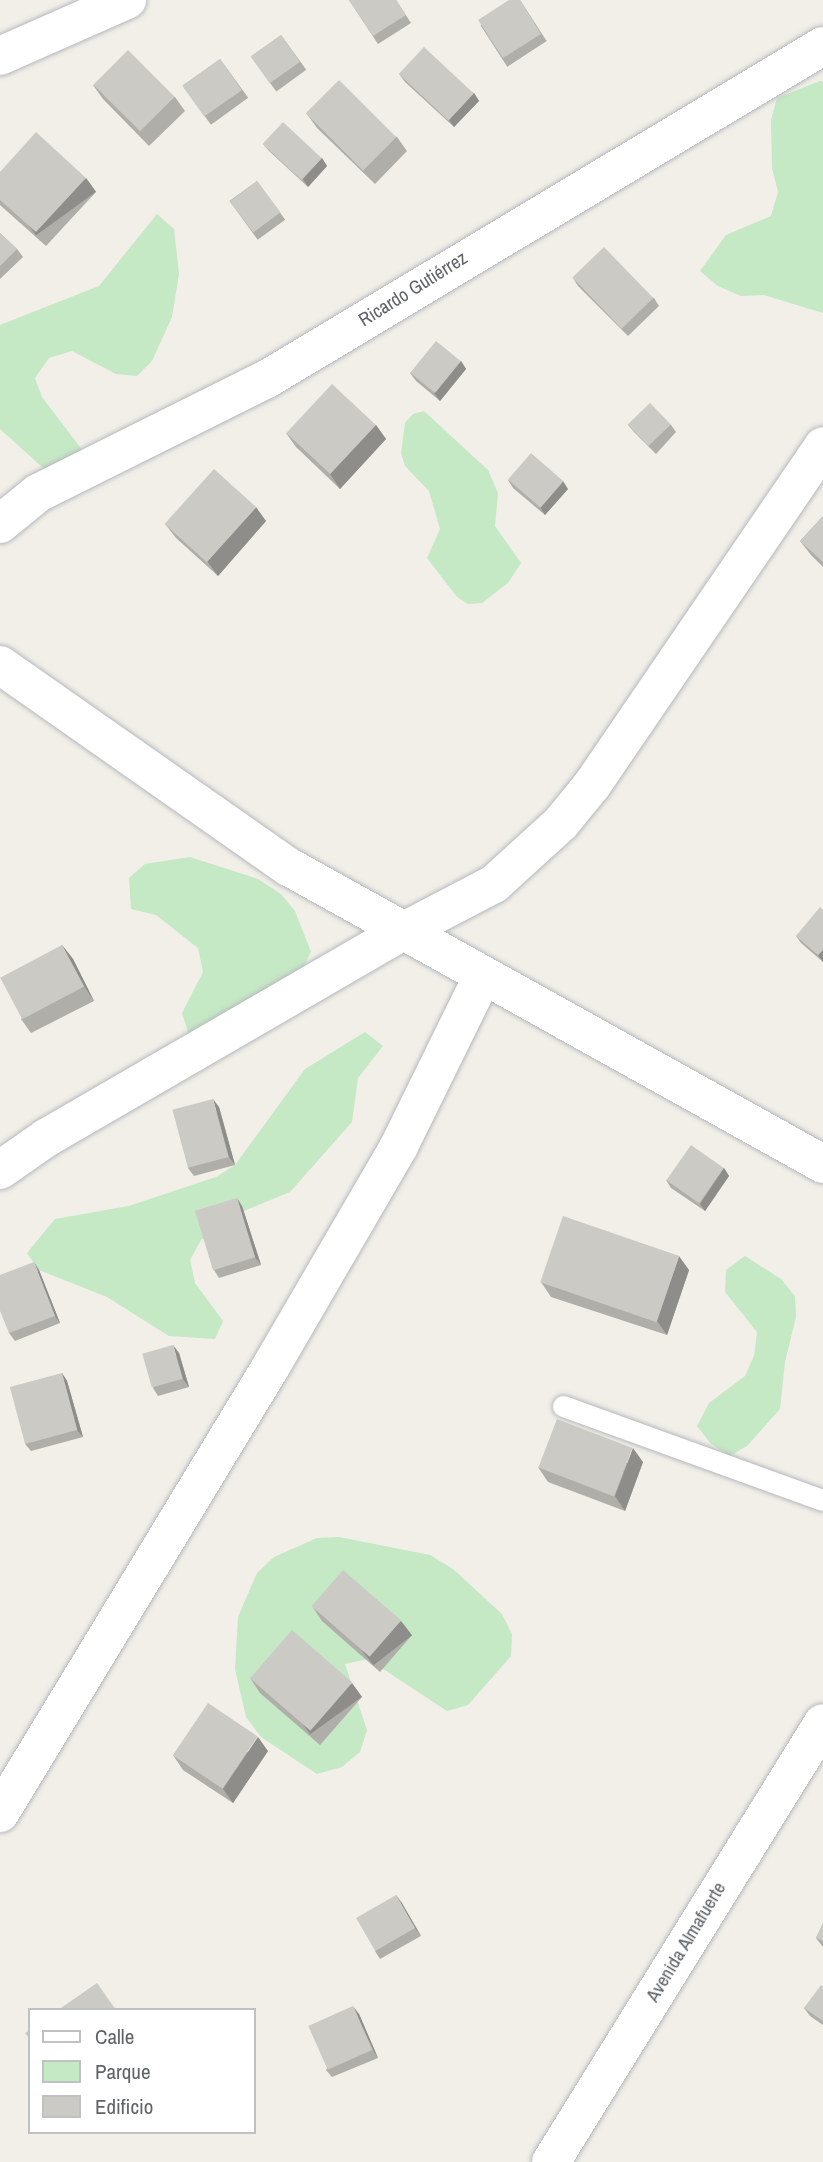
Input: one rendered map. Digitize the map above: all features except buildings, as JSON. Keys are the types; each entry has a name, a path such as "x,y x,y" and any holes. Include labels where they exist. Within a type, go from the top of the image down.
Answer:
{"street":[{"path":"0,55 127,0"},
{"name":"Ricardo Gutiérrez","path":"0,524 38,493 267,379 823,46"},
{"path":"0,1170 46,1138 402,932 494,884 561,823 592,785 823,446"},
{"path":"0,665 289,867 482,977 823,1164"},
{"path":"0,1813 270,1368 392,1157 482,977"},
{"name":"Avenida Almafuerte","path":"551,2162 823,1723"}],"lane":[{"path":"563,1406 823,1500"}],"green space":[{"path":"823,82 823,313 764,295 741,296 718,286 700,271 726,235 771,216 778,192 772,168 771,120 777,98"},
{"path":"157,214 174,229 179,274 172,317 152,361 137,376 116,374 72,351 49,358 35,378 42,397 89,459 63,486 0,429 0,325 99,286"},
{"path":"424,411 488,470 498,493 495,526 521,563 508,583 482,603 468,604 457,597 427,558 440,529 429,491 405,466 401,453 405,423 413,414"},
{"path":"190,857 258,879 281,894 295,911 311,952 301,972 190,1038 182,1013 203,972 198,948 156,915 131,909 129,878 145,864"},
{"path":"365,1032 383,1046 358,1078 352,1122 290,1192 246,1210 201,1240 190,1260 195,1283 223,1321 215,1339 169,1336 107,1297 39,1270 27,1253 55,1219 129,1206 216,1177 235,1165 305,1069"},
{"path":"745,1256 781,1279 795,1296 796,1317 785,1362 780,1409 747,1446 730,1456 711,1444 697,1426 709,1403 745,1376 754,1356 757,1332 725,1292 726,1270"},
{"path":"339,1537 430,1555 453,1569 502,1614 512,1634 511,1656 468,1705 447,1711 368,1659 345,1664 367,1730 360,1752 342,1767 317,1774 261,1737 246,1717 235,1669 238,1617 257,1573 274,1557 317,1538"}]}
